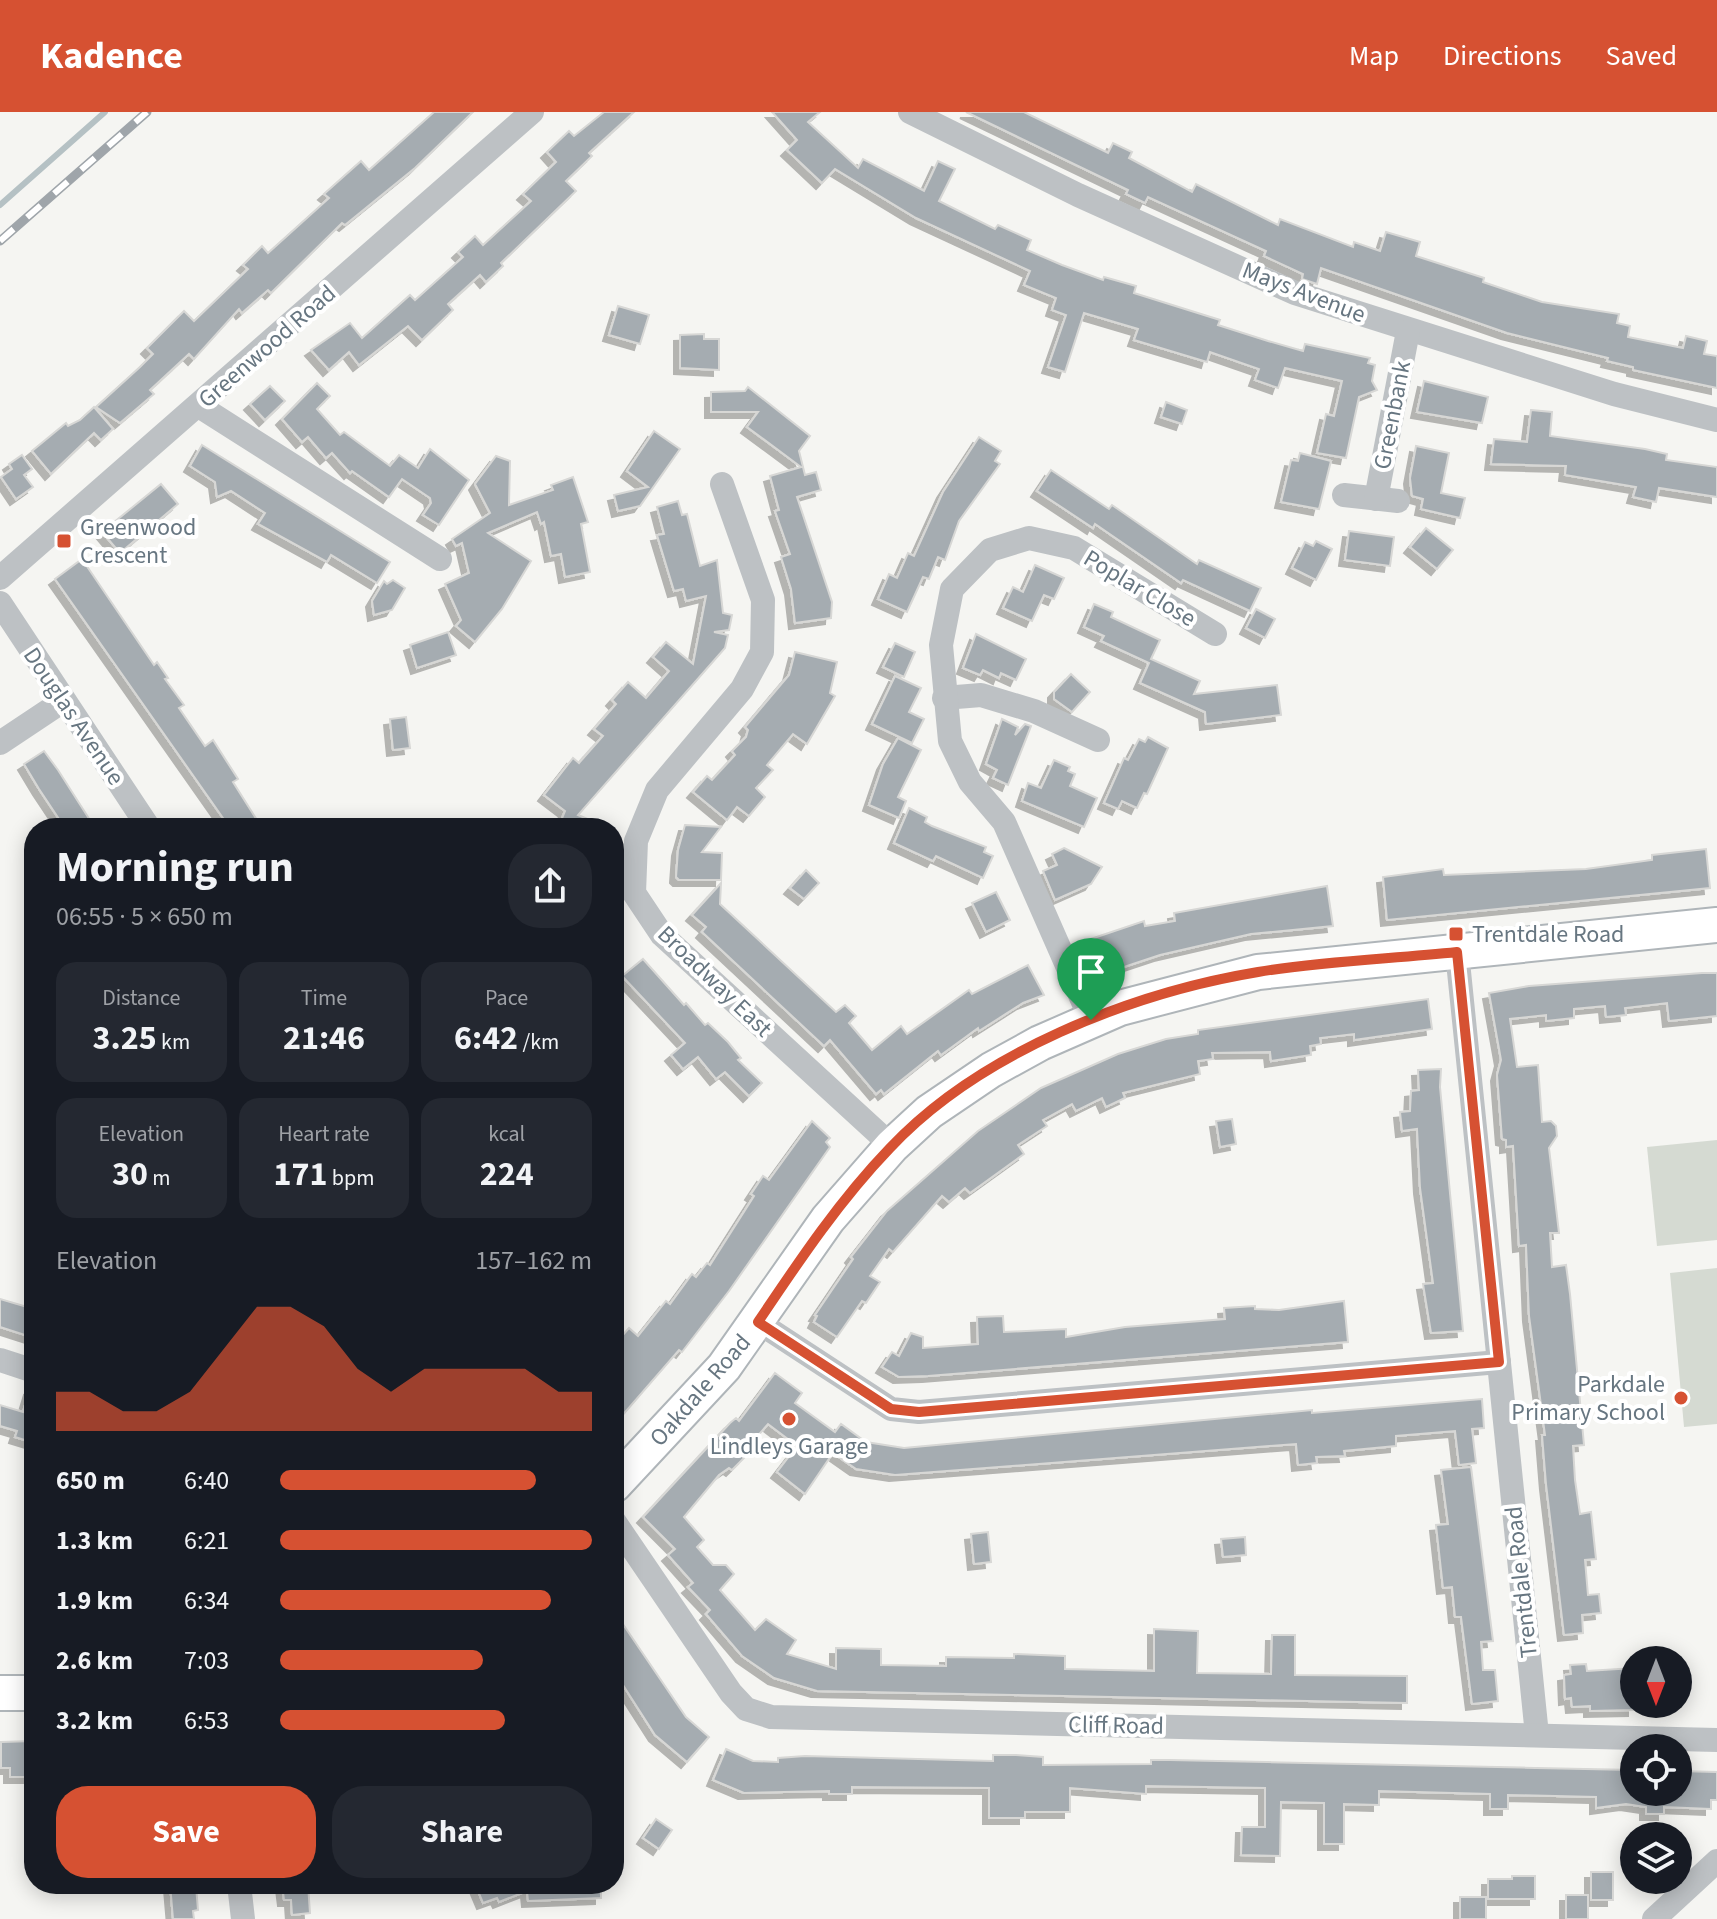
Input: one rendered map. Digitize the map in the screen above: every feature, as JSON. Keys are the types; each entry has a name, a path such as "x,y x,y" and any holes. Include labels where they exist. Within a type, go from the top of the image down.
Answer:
{"street":[{"name":"Greenwood Road","path":"0,578 532,112"},
{"name":"Mays Avenue","path":"910,112 1078,195 1295,293 1614,394 1717,420"},
{"name":"Greenbank","path":"1344,495 1387,500 1408,331"},
{"path":"199,406 440,559"},
{"name":"Broadway East","path":"722,484 763,600 762,652 742,689 657,790 636,841 634,893 662,935 892,1146"},
{"name":"Poplar Close","path":"1091,1020 1004,822 970,782 950,741 941,645 952,589 990,550 1029,538 1074,548 1215,634"},
{"name":"Douglas Avenue","path":"0,603 142,818"},
{"path":"944,698 981,695 1034,711 1098,740"},
{"path":"0,743 63,701"},
{"name":"Oakdale Road","path":"624,1474 690,1405 758,1322 828,1219 892,1146 929,1112 991,1070 1091,1020 1165,993 1258,972 1717,925"},
{"name":"Trentdale Road","path":"1457,952 1537,1735"},
{"path":"758,1322 891,1409 919,1412 1499,1362"},
{"path":"0,1360 24,1368"},
{"name":"Cliff Road","path":"624,1536 731,1693 746,1709 771,1717 1717,1740"},
{"path":"0,1693 24,1693"},
{"path":"1654,1919 1717,1861"},
{"path":"240,1894 243,1919"}],"shaded area":[{"path":"1717,1140 1717,1240 1657,1246 1647,1147"},
{"path":"1717,1268 1717,1424 1684,1427 1670,1273"}],"building":[{"path":"434,112 473,112 415,168 345,225 342,223 271,293 268,290 242,313 239,309 194,359 189,354 150,390 154,394 120,423 96,407 153,354 147,348 184,311 194,321 248,269 243,265 262,246 268,253 329,198 324,194 361,161 369,170"},
{"path":"604,112 634,112 589,153 592,156 566,181 576,191 501,263 503,266 486,282 480,275 448,304 453,310 422,340 408,326 359,365 349,352 329,370 311,350 350,323 362,338 410,295 415,300 463,257 458,252 475,236 483,245 531,201 523,194 556,162 547,152 569,131 574,136"},
{"path":"772,112 820,112 808,122 858,168 863,159 924,191 938,161 955,169 939,201 995,229 998,225 1031,240 1027,250 1062,265 1103,280 1104,277 1136,286 1134,293 1220,320 1218,325 1268,341 1303,351 1305,344 1370,358 1368,363 1375,365 1372,381 1377,390 1359,397 1346,458 1317,453 1326,414 1334,416 1342,381 1285,368 1278,388 1255,380 1259,369 1210,352 1207,362 1134,340 1138,329 1084,313 1065,372 1048,367 1066,315 1052,310 1056,298 1024,285 1030,271 916,218 835,169 822,183 787,150 797,140"},
{"path":"966,112 1024,112 1108,153 1113,143 1132,152 1129,158 1192,192 1196,184 1278,225 1280,219 1353,247 1354,242 1380,251 1386,232 1420,242 1416,256 1484,278 1483,282 1542,302 1619,314 1617,323 1630,326 1628,337 1683,348 1686,336 1707,341 1704,354 1717,356 1717,388 1633,370 1633,367 1607,361 1608,358 1507,333 1321,268 1317,284 1302,279 1303,274 1264,256 1266,251 1148,197 1145,203 1126,194 1128,190"},
{"path":"618,306 649,315 640,344 609,335"},
{"path":"704,334 704,339 719,339 719,370 680,368 680,335"},
{"path":"1424,381 1488,397 1482,423 1417,412"},
{"path":"317,383 330,396 317,409 340,435 344,432 390,466 399,455 418,468 430,449 469,480 439,525 423,515 431,503 430,498 402,479 389,497 352,471 350,473 332,453 326,458 308,437 302,442 282,419"},
{"path":"270,386 285,401 265,420 250,404"},
{"path":"748,387 810,436 799,451 805,475 816,472 821,490 797,497 832,602 831,618 795,623 791,589 781,557 790,554 775,511 779,510 770,476 801,467 747,427 758,412 711,412 711,392 745,391"},
{"path":"1166,402 1187,410 1182,424 1161,417"},
{"path":"94,407 113,429 101,440 94,433 51,474 32,451 66,423 68,426 80,420"},
{"path":"1531,410 1552,412 1550,436 1645,449 1667,454 1666,460 1717,467 1717,497 1659,488 1656,502 1633,497 1636,487 1565,475 1566,466 1491,464 1494,439 1527,442"},
{"path":"654,431 680,449 640,506 618,511 614,495 648,487 627,471"},
{"path":"979,437 1001,451 995,461 1000,464 959,521 945,560 938,557 929,579 923,577 907,612 878,599 889,574 897,578 908,553 914,556 943,492"},
{"path":"202,445 390,562 377,583 331,555 327,562 258,524 265,513 231,491 217,497 215,482 190,466"},
{"path":"1416,446 1449,453 1441,493 1465,498 1460,518 1421,509 1423,499 1412,496 1410,478"},
{"path":"1300,453 1331,461 1319,509 1281,502 1291,460 1298,461"},
{"path":"22,455 32,469 24,475 33,487 16,499 1,477 12,469 9,464"},
{"path":"496,456 510,461 509,505 553,490 551,485 573,477 588,522 581,524 590,572 565,577 561,554 551,556 544,522 541,524 537,512 488,533 531,561 502,609 475,642 456,626 461,620 445,584 469,573 462,543 456,546 452,539 490,513 475,484"},
{"path":"1051,470 1109,509 1112,505 1197,564 1199,560 1261,588 1250,611 1183,580 1181,583 1095,524 1093,528 1037,491"},
{"path":"161,484 178,504 120,553 102,532"},
{"path":"678,501 682,515 687,514 700,566 717,560 723,613 732,615 729,630 714,632 728,635 725,648 578,815 585,818 562,818 565,811 544,795 573,758 579,763 603,736 594,729 616,704 612,700 628,682 646,698 669,671 653,657 666,642 693,664 706,596 686,601 683,589 674,591 657,535 664,534 657,507"},
{"path":"1426,528 1453,550 1437,569 1410,547"},
{"path":"1349,531 1394,537 1390,566 1345,560"},
{"path":"1316,541 1332,549 1316,580 1292,568 1305,542 1313,546"},
{"path":"82,559 154,665 157,662 168,678 165,679 184,705 179,708 205,746 213,740 238,779 233,782 256,818 223,818 55,579"},
{"path":"1035,565 1064,578 1054,599 1044,595 1032,621 1003,608 1013,587 1023,592"},
{"path":"393,580 405,588 392,610 374,615 372,601 384,581 387,584"},
{"path":"1094,604 1113,612 1111,617 1160,640 1151,659 1200,681 1194,694 1277,685 1281,715 1206,724 1205,712 1140,683 1149,663 1101,641 1104,636 1084,627"},
{"path":"1256,609 1275,619 1265,638 1246,628"},
{"path":"448,632 456,655 417,668 410,645"},
{"path":"976,634 1026,659 1016,680 1001,673 999,678 983,670 980,675 963,668"},
{"path":"895,643 915,652 904,677 883,667"},
{"path":"795,652 837,662 830,693 835,696 807,744 793,734 767,765 773,770 756,788 765,797 749,816 737,807 727,820 693,792 707,776 712,780 735,755 732,751 746,737 748,730 745,727 789,675"},
{"path":"1071,674 1090,692 1072,712 1054,699 1054,692"},
{"path":"895,676 921,688 909,712 924,719 912,743 872,724"},
{"path":"406,717 410,748 393,750 390,719"},
{"path":"1002,719 1018,727 1015,735 1025,724 1031,726 1008,785 993,778 997,770 986,764"},
{"path":"1148,737 1168,748 1147,794 1144,793 1137,808 1122,801 1118,809 1104,803 1124,758 1128,760 1139,739 1145,742"},
{"path":"898,738 921,750 898,797 906,801 899,818 869,805 883,764"},
{"path":"44,751 89,818 58,818 24,764"},
{"path":"1054,760 1070,767 1068,771 1075,774 1070,786 1097,798 1084,827 1022,801 1028,783 1041,788"},
{"path":"909,808 927,817 925,822 932,826 986,847 984,852 993,856 983,878 936,856 933,861 894,843"},
{"path":"685,825 721,827 702,852 722,853 721,880 679,880 676,877 678,850"},
{"path":"1064,848 1102,867 1091,884 1055,900 1043,871 1057,865 1052,854"},
{"path":"1706,849 1710,888 1387,920 1383,877 1443,869 1444,875 1586,869 1652,860 1652,855"},
{"path":"806,870 819,883 804,899 790,888"},
{"path":"721,883 720,904 836,1012 845,1005 856,1016 849,1023 872,1050 901,1026 907,1034 969,990 972,994 1028,965 1044,995 1023,1003 979,1031 978,1028 941,1055 938,1051 884,1094 881,1090 876,1094 830,1040 824,1046 702,932 706,927 692,915"},
{"path":"1327,886 1333,926 1251,934 1160,955 1091,978 1079,943 1144,921 1145,926 1175,921 1174,913"},
{"path":"996,892 1010,920 986,932 972,903"},
{"path":"643,959 684,1005 686,1003 705,1025 708,1023 728,1042 741,1058 738,1060 762,1083 749,1096 725,1072 716,1079 698,1057 683,1069 671,1055 685,1043 624,978 624,974"},
{"path":"1717,973 1717,1016 1669,1021 1667,1003 1625,1008 1626,1015 1606,1017 1605,1006 1574,1009 1574,1018 1546,1021 1546,1015 1510,1019 1517,1067 1538,1065 1542,1122 1551,1121 1556,1126 1557,1136 1549,1148 1559,1233 1550,1233 1552,1267 1566,1265 1584,1445 1573,1446 1575,1480 1580,1514 1591,1512 1596,1559 1585,1560 1588,1595 1599,1594 1601,1613 1582,1615 1583,1633 1564,1635 1546,1484 1542,1435 1545,1435 1529,1316 1526,1245 1519,1246 1513,1146 1506,1147 1506,1140 1502,1139 1497,1075 1501,1060 1489,993 1529,986"},
{"path":"1428,999 1432,1029 1354,1040 1354,1034 1320,1038 1321,1044 1310,1046 1311,1055 1271,1061 1270,1052 1212,1053 1213,1059 1198,1061 1200,1074 1123,1093 1125,1098 1106,1107 1102,1098 1076,1111 1072,1104 1043,1120 1047,1126 1018,1145 1024,1154 970,1193 965,1188 949,1202 942,1196 893,1252 889,1249 870,1276 880,1282 866,1303 862,1301 837,1337 814,1322 815,1315 853,1259 851,1257 887,1211 978,1131 1041,1088 1118,1054 1166,1039 1198,1034 1198,1030"},
{"path":"1441,1069 1440,1087 1463,1331 1431,1333 1423,1284 1433,1283 1420,1188 1417,1129 1402,1131 1400,1112 1410,1111 1411,1091 1419,1090 1418,1070"},
{"path":"1232,1119 1236,1144 1220,1147 1216,1121"},
{"path":"812,1121 830,1138 826,1142 830,1147 729,1291 682,1352 679,1350 624,1413 624,1334 629,1328 638,1336 666,1301 670,1304 692,1274 696,1277 707,1263 710,1265 754,1196 751,1194 763,1176 769,1180"},
{"path":"0,1299 24,1306 24,1335 0,1327"},
{"path":"1344,1301 1348,1342 928,1376 899,1377 882,1367 892,1352 899,1356 911,1333 923,1337 923,1348 978,1344 977,1317 1003,1316 1004,1332 1066,1329 1066,1337 1125,1327 1225,1319 1224,1308 1255,1306 1255,1309 1279,1310"},
{"path":"775,1373 802,1393 795,1403 835,1432 841,1424 866,1442 904,1448 1312,1410 1312,1413 1482,1399 1484,1428 1472,1429 1476,1463 1459,1465 1455,1431 1396,1436 1396,1446 1344,1451 1345,1456 1316,1457 1317,1463 1298,1465 1296,1444 895,1475 856,1469 833,1453 805,1494 777,1472 797,1446 768,1424 741,1455 744,1458 732,1470 729,1468 719,1475 684,1517 704,1540 697,1547 713,1565 726,1565 734,1574 720,1590 755,1630 766,1619 796,1640 787,1654 836,1669 836,1648 881,1649 881,1665 946,1666 946,1657 1014,1658 1014,1654 1065,1656 1065,1669 1154,1671 1154,1629 1198,1631 1197,1673 1271,1674 1272,1635 1295,1635 1295,1675 1407,1676 1407,1703 817,1691 774,1678 742,1656 706,1614 710,1610 688,1587 693,1583 668,1555 675,1549 643,1517 730,1423 736,1418 739,1421"},
{"path":"0,1405 23,1412 24,1409 24,1440 15,1437 17,1431 0,1426"},
{"path":"1471,1467 1493,1641 1481,1642 1483,1670 1495,1670 1498,1701 1472,1704 1461,1617 1455,1617 1452,1587 1443,1588 1436,1525 1448,1524 1441,1470"},
{"path":"988,1532 991,1562 974,1564 971,1534"},
{"path":"1245,1537 1246,1555 1223,1557 1221,1539"},
{"path":"624,1626 686,1717 709,1737 687,1762 655,1735 624,1687"},
{"path":"1586,1664 1587,1671 1620,1669 1620,1710 1590,1711 1590,1706 1572,1707 1571,1698 1565,1699 1564,1675 1571,1674 1570,1665"},
{"path":"24,1741 24,1777 10,1777 10,1768 1,1768 1,1742"},
{"path":"726,1749 753,1761 778,1762 778,1758 805,1756 993,1761 993,1755 1016,1755 1043,1757 1043,1765 1151,1764 1151,1760 1170,1760 1620,1770 1620,1805 1596,1808 1596,1797 1508,1795 1508,1809 1490,1809 1490,1794 1379,1791 1379,1805 1344,1804 1344,1844 1324,1844 1324,1803 1281,1802 1280,1856 1241,1855 1242,1827 1265,1827 1265,1788 1146,1786 1146,1794 1070,1788 1070,1812 1025,1812 1025,1818 989,1818 989,1788 852,1787 852,1794 829,1794 829,1791 744,1793 713,1780"},
{"path":"1692,1771 1717,1772 1717,1800 1711,1800 1711,1809 1664,1807 1664,1814 1646,1814 1646,1807 1639,1806 1692,1806"},
{"path":"656,1819 672,1830 659,1849 643,1838"},
{"path":"1591,1872 1613,1872 1613,1900 1591,1900"},
{"path":"1512,1876 1535,1876 1535,1899 1488,1899 1488,1879 1512,1879"},
{"path":"171,1894 197,1894 198,1910 193,1911 194,1919 173,1919"},
{"path":"283,1894 309,1894 310,1913 292,1915 291,1900 284,1900"},
{"path":"479,1894 519,1894 499,1902 497,1898 483,1903"},
{"path":"527,1894 601,1894 601,1898 528,1901"},
{"path":"1566,1895 1588,1895 1588,1919 1566,1919"},
{"path":"1460,1897 1486,1897 1486,1919 1460,1919"}],"waterway":[{"path":"0,205 105,112"}],"railway":[{"path":"0,241 147,112"}],"place":[{"name":"Greenwood Crescent","path":"64,541"},
{"name":"Trentdale Road","path":"1456,934"},
{"name":"Parkdale Primary School","path":"1681,1398"},
{"name":"Lindleys Garage","path":"789,1419"}],"route":[{"path":"1457,952 1499,1362 919,1412 891,1409 758,1322 828,1219 892,1146 929,1112 991,1070 1091,1020 1165,993 1258,972 1457,952"}]}
